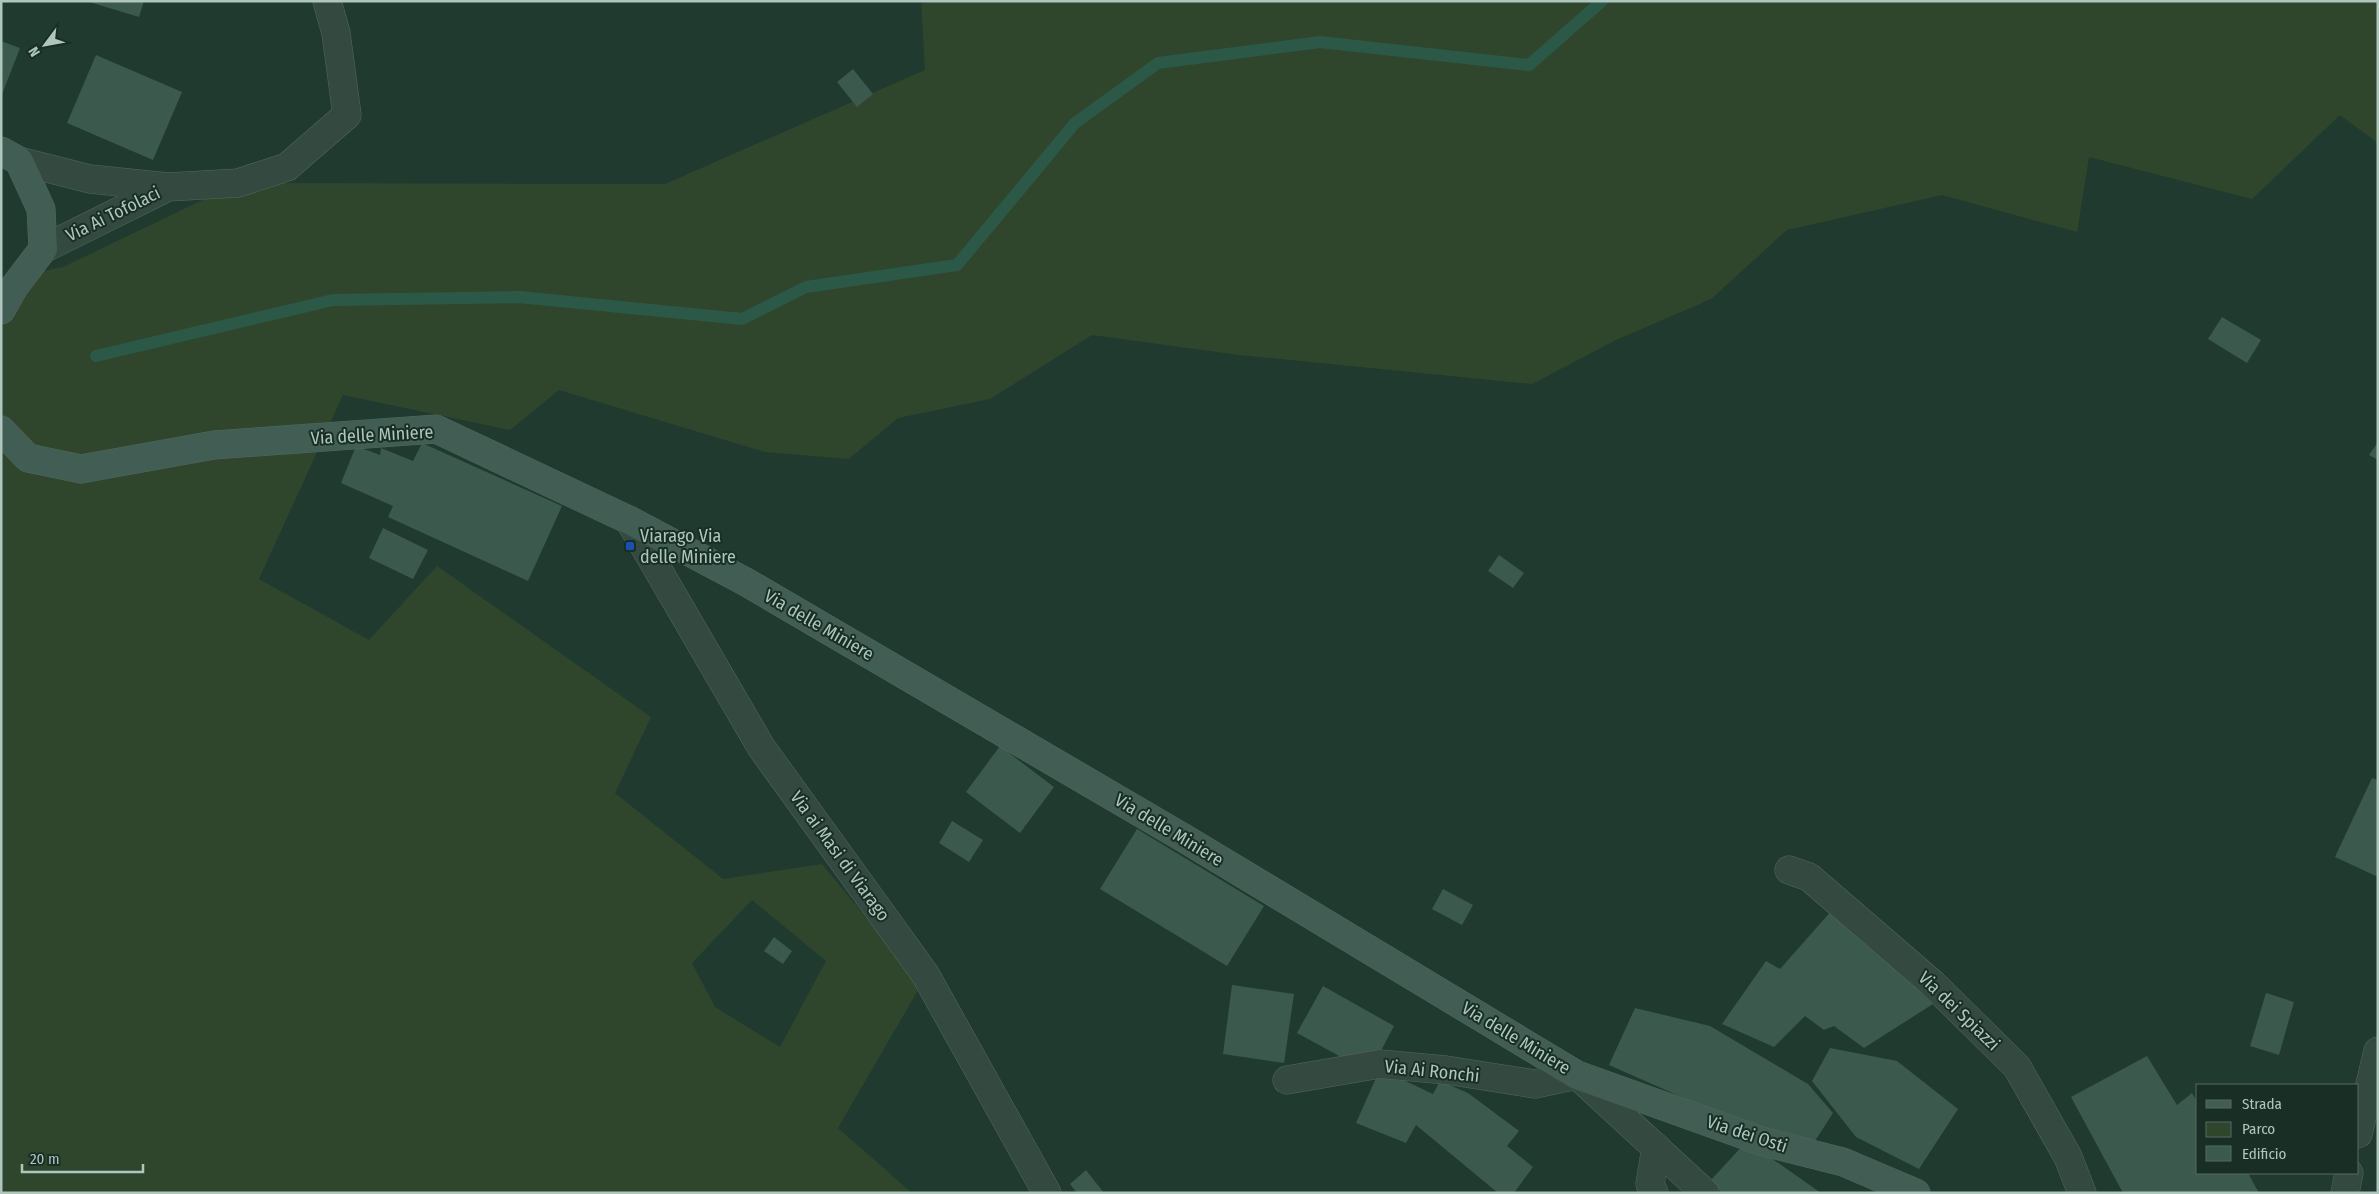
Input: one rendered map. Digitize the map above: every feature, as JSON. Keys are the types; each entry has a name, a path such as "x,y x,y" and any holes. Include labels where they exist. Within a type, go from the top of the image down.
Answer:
{"street":[{"name":"Via Ai Tofolaci","path":"43,249 168,187 238,183 287,167 347,115 336,33 327,1"},
{"path":"10,156 90,179 168,187"},
{"path":"1,310 14,287 43,249 41,209 10,156"},
{"name":"Via delle Miniere","path":"1,430 28,458 81,469 214,445 436,429 629,520 746,582 1156,822 1577,1074"},
{"name":"Via ai Masi di Viarago","path":"629,520 761,747 925,974 1046,1193"},
{"name":"Via dei Spiazzi","path":"1789,870 1809,877 1933,984 2017,1068 2068,1157 2082,1193"},
{"path":"2359,1130 2378,1051"},
{"name":"Via Ai Ronchi","path":"1287,1080 1380,1064 1446,1070 1535,1084 1577,1074"},
{"path":"1577,1074 1705,1193"},
{"name":"Via dei Osti","path":"1577,1074 1764,1142 1843,1162 1916,1193"},
{"path":"1654,1193 1650,1184 1656,1147"},
{"path":"2345,1193 2349,1174"}],"green space":[{"path":"921,1 2378,1 2378,143 2340,115 2252,199 2089,157 2077,232 1942,195 1787,230 1711,299 1616,340 1532,384 1239,355 1092,335 990,399 898,418 849,459 765,452 559,390 510,430 343,395 259,579 369,640 437,566 651,717 615,793 723,879 822,864 921,985 838,1128 912,1193 1,1193 1,279 63,267 238,183 665,184 925,70","holes":["752,900 826,961 780,1047 715,1007 692,963"]}],"building":[{"path":"86,1 144,1 139,17"},
{"path":"1,41 20,48 1,97"},
{"path":"96,55 182,92 153,160 67,123"},
{"path":"853,69 873,94 857,107 837,82"},
{"path":"2222,317 2261,340 2247,363 2208,339"},
{"path":"2378,442 2378,460 2369,455"},
{"path":"422,443 562,506 528,581 388,517 393,506 341,483 356,446 380,455 381,448 413,461"},
{"path":"383,528 428,550 413,579 369,558"},
{"path":"1499,555 1524,573 1513,588 1488,571"},
{"path":"1000,746 1054,787 1020,833 966,792"},
{"path":"2372,778 2378,780 2378,877 2335,857"},
{"path":"952,821 983,840 969,862 939,843"},
{"path":"1137,829 1264,906 1227,966 1100,889"},
{"path":"1443,889 1473,905 1462,925 1432,909"},
{"path":"1833,909 1933,1004 1864,1048 1834,1026 1824,1030 1805,1016 1774,1047 1722,1024 1766,961 1780,969"},
{"path":"774,937 792,951 783,964 764,951"},
{"path":"1232,985 1294,994 1284,1063 1223,1054"},
{"path":"1323,986 1394,1026 1375,1062 1358,1053 1352,1063 1297,1033"},
{"path":"2266,993 2294,1002 2279,1055 2250,1046"},
{"path":"1635,1008 1710,1026 1808,1084 1833,1113 1813,1144 1731,1119 1609,1065"},
{"path":"1830,1048 1897,1061 1958,1109 1919,1169 1856,1137 1812,1081"},
{"path":"2147,1056 2177,1105 2192,1093 2196,1100 2196,1174 2249,1174 2259,1193 2123,1193 2071,1097"},
{"path":"1380,1069 1433,1094 1440,1081 1468,1093 1519,1131 1507,1146 1533,1167 1514,1193 1498,1193 1416,1125 1406,1143 1356,1123"},
{"path":"1747,1141 1821,1193 1722,1193 1710,1181"},
{"path":"1086,1170 1104,1193 1077,1193 1070,1184"}],"waterway":[{"path":"96,356 333,300 519,297 742,319 806,287 957,265 1075,123 1158,63 1320,42 1529,65 1602,1"}],"place":[{"name":"Viarago Via delle Miniere","path":"630,546"}]}
